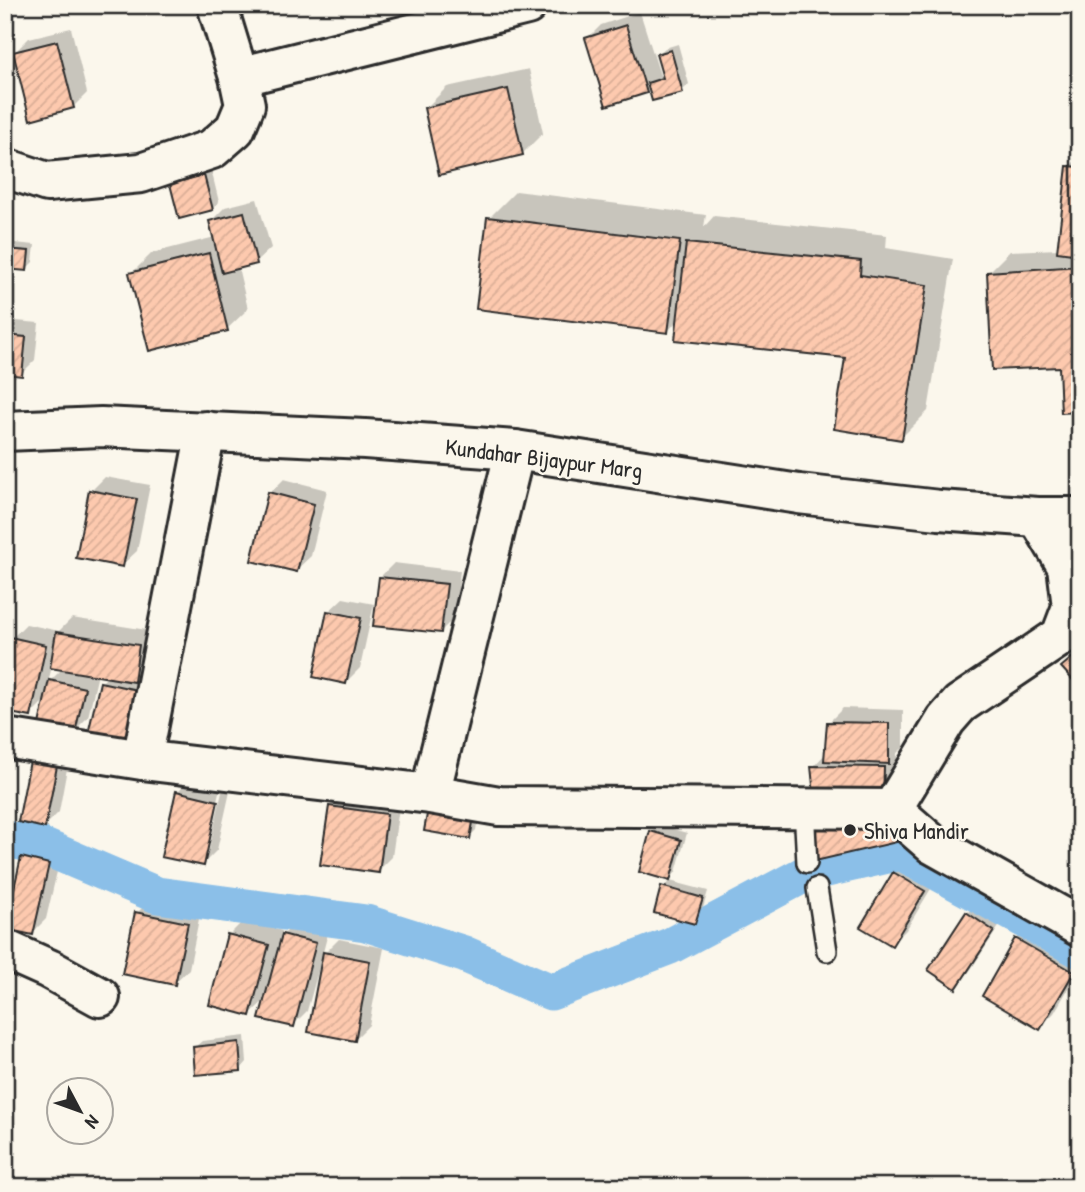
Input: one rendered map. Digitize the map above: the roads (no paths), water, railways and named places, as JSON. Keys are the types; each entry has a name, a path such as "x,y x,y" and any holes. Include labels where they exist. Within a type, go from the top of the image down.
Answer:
{"street":[{"path":"5,168 47,183 141,173 212,149 235,129 246,105 217,5"},
{"path":"239,77 527,5"},
{"name":"Kundahar Bijaypur Marg","path":"5,432 101,427 365,439 515,450 799,494 939,510 1080,517"},
{"path":"142,760 206,431"},
{"path":"430,794 515,450"},
{"path":"892,809 946,720 960,704 1061,636 1076,610 1067,566 1038,517"},
{"path":"5,738 142,760 430,794 499,806 892,809 932,844 1080,927"},
{"path":"5,951 49,969 100,997"}],"lane":[{"path":"804,808 807,863"},
{"path":"817,888 827,951"}],"waterway":[{"path":"5,839 42,846 157,895 366,923 464,954 551,992 670,946 805,874 901,852 1080,950"}],"place":[{"name":"Shiva Mandir","path":"850,830"}]}
